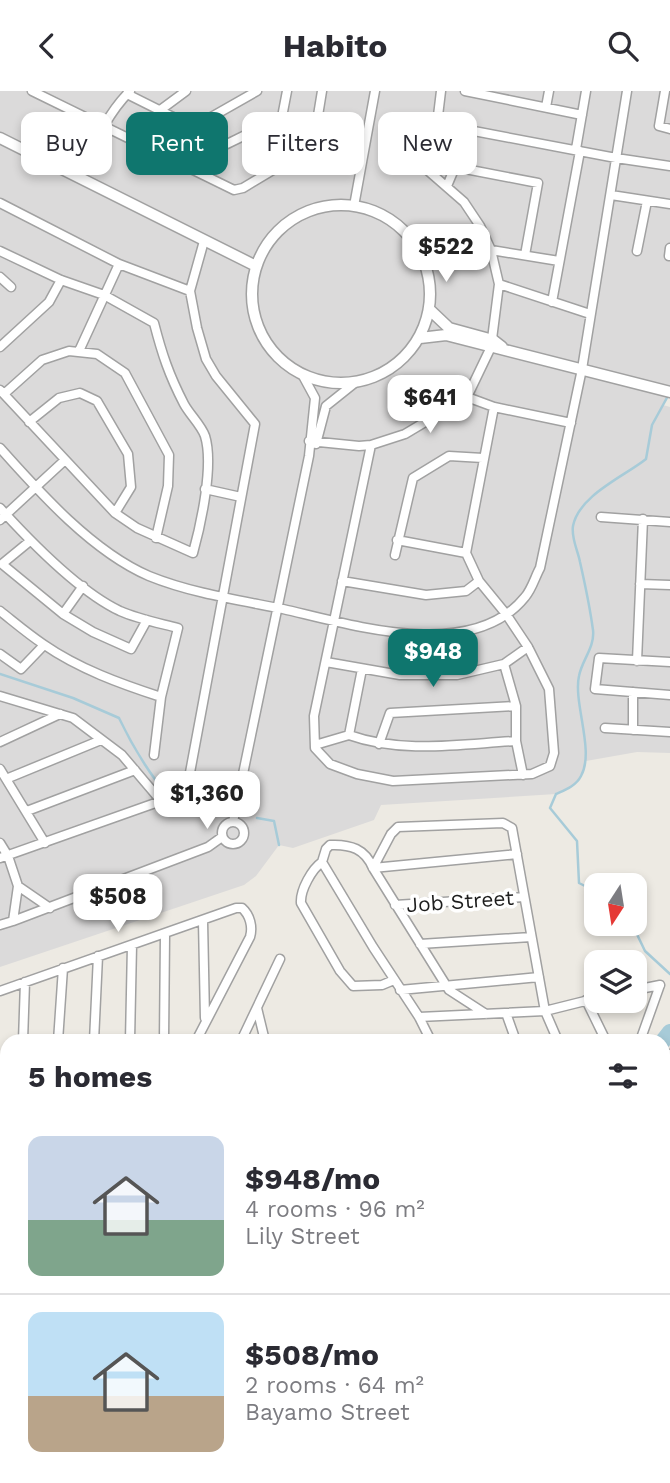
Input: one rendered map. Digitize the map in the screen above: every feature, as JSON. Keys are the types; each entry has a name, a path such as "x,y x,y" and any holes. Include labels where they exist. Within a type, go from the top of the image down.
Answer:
{"street":[{"path":"32,91 73,112"},
{"path":"112,114 128,93 159,111 186,91"},
{"path":"220,112 257,91"},
{"path":"228,143 282,117 287,91"},
{"path":"112,132 234,190 243,188 313,146 322,91"},
{"path":"354,206 375,91"},
{"path":"438,112 441,91"},
{"path":"465,91 511,95 582,115"},
{"path":"547,107 550,91"},
{"path":"552,302 586,91"},
{"path":"0,448 34,487 77,527 107,551 148,575 222,597 380,631 428,636 464,632 498,619 526,596 540,568 582,369 627,91"},
{"path":"666,91 659,126 670,129"},
{"path":"477,131 670,166"},
{"path":"0,138 256,266"},
{"path":"447,186 455,167 538,183 525,255"},
{"path":"313,441 359,446 372,445 405,434 467,397 495,345 499,284 491,250 480,226 464,202 434,175"},
{"path":"611,195 670,204"},
{"path":"637,251 647,201"},
{"path":"0,203 119,264 190,291"},
{"path":"354,206 386,216 416,244 428,269 430,310 419,338 408,354 393,367 375,377 338,383 302,374 280,358 263,337 256,320 252,284 261,254 277,231 299,215 322,207 354,206"},
{"path":"186,794 255,424 216,376 206,359 197,328 190,291 204,241"},
{"path":"491,250 559,261"},
{"path":"0,251 61,280 104,295 154,323 166,368 186,408 204,435 209,466 192,554 156,538 136,528 115,513 2,392 42,360 69,351 97,354 125,373 169,455 168,486 156,538"},
{"path":"79,351 119,264"},
{"path":"0,277 11,287"},
{"path":"2,342 49,302 61,280"},
{"path":"499,284 590,314"},
{"path":"430,310 449,328 495,345"},
{"path":"419,338 446,335 495,345 670,392"},
{"path":"302,374 315,398 313,441"},
{"path":"233,822 313,441 326,406 356,382"},
{"path":"29,422 59,398 80,393 97,401 128,454 131,487 115,513"},
{"path":"467,397 494,407 571,423"},
{"path":"372,445 314,716 315,745 330,764 393,781 532,774 550,766 554,753 550,688 528,647 479,581 466,554 494,407"},
{"path":"395,555 413,478 449,456 484,458"},
{"path":"3,518 65,460"},
{"path":"205,489 241,496"},
{"path":"0,508 3,518 83,586 119,611 178,628 161,697 154,755"},
{"path":"601,517 670,522"},
{"path":"637,661 643,519"},
{"path":"397,540 466,554"},
{"path":"30,541 2,564 63,614 93,632 131,649 147,620"},
{"path":"342,581 426,595 466,591 479,581"},
{"path":"640,584 670,585"},
{"path":"63,614 83,586"},
{"path":"0,611 44,645 71,660 123,685 161,697"},
{"path":"0,655 21,669 44,645"},
{"path":"326,662 400,675 457,675 504,664 528,647"},
{"path":"670,661 598,658 595,689 670,695"},
{"path":"504,664 516,706 516,741 523,775"},
{"path":"349,735 362,669"},
{"path":"633,730 634,692"},
{"path":"0,696 73,718 122,755 162,801 4,857"},
{"path":"379,744 390,713 516,706"},
{"path":"0,742 60,714"},
{"path":"605,728 670,732"},
{"path":"315,745 349,735 401,747 516,741"},
{"path":"6,779 102,740"},
{"path":"0,769 44,842"},
{"path":"27,811 135,770"},
{"path":"0,925 208,847 222,837 223,827 233,822 240,824 244,830 242,841 231,844 222,837"},
{"path":"373,868 394,829 404,825 508,824 512,828 545,1011 555,1034"},
{"path":"0,843 18,886 50,908"},
{"path":"394,980 382,985 353,986 340,971 301,904 301,897 314,869 322,862 330,845 349,846 366,854 445,985 455,995 486,1014"},
{"path":"373,868 517,854"},
{"path":"322,862 428,1034"},
{"path":"13,921 18,886"},
{"name":"Job Street","path":"395,905 524,897"},
{"path":"0,991 242,908 252,927 250,937 199,1034"},
{"path":"203,922 205,1021"},
{"path":"164,1034 165,935"},
{"path":"420,944 531,937"},
{"path":"130,1034 132,945"},
{"path":"94,1034 98,956"},
{"path":"244,1034 281,959"},
{"path":"58,1034 63,968"},
{"path":"400,990 538,977"},
{"path":"23,1034 25,982"},
{"path":"642,1034 660,985 647,988"},
{"path":"419,1017 545,1011 584,1001"},
{"path":"257,1008 263,1034"},
{"path":"506,1013 514,1034"},
{"path":"592,1013 603,1034"}],"shaded area":[{"path":"0,91 670,91 670,391 663,405 670,407 670,753 637,752 586,761 581,776 572,786 556,794 381,805 374,820 293,848 279,845 256,876 244,885 0,967"}],"waterway":[{"path":"584,886 579,883 577,841 550,808 556,794 579,779 585,766 586,754 578,687 593,630 573,526 577,515 593,496 646,459 652,425 669,394"},
{"path":"0,674 73,698 119,718 145,765 171,797 183,803 217,807"},
{"path":"257,818 274,821 279,845"},
{"path":"638,936 645,951 670,974"}]}
